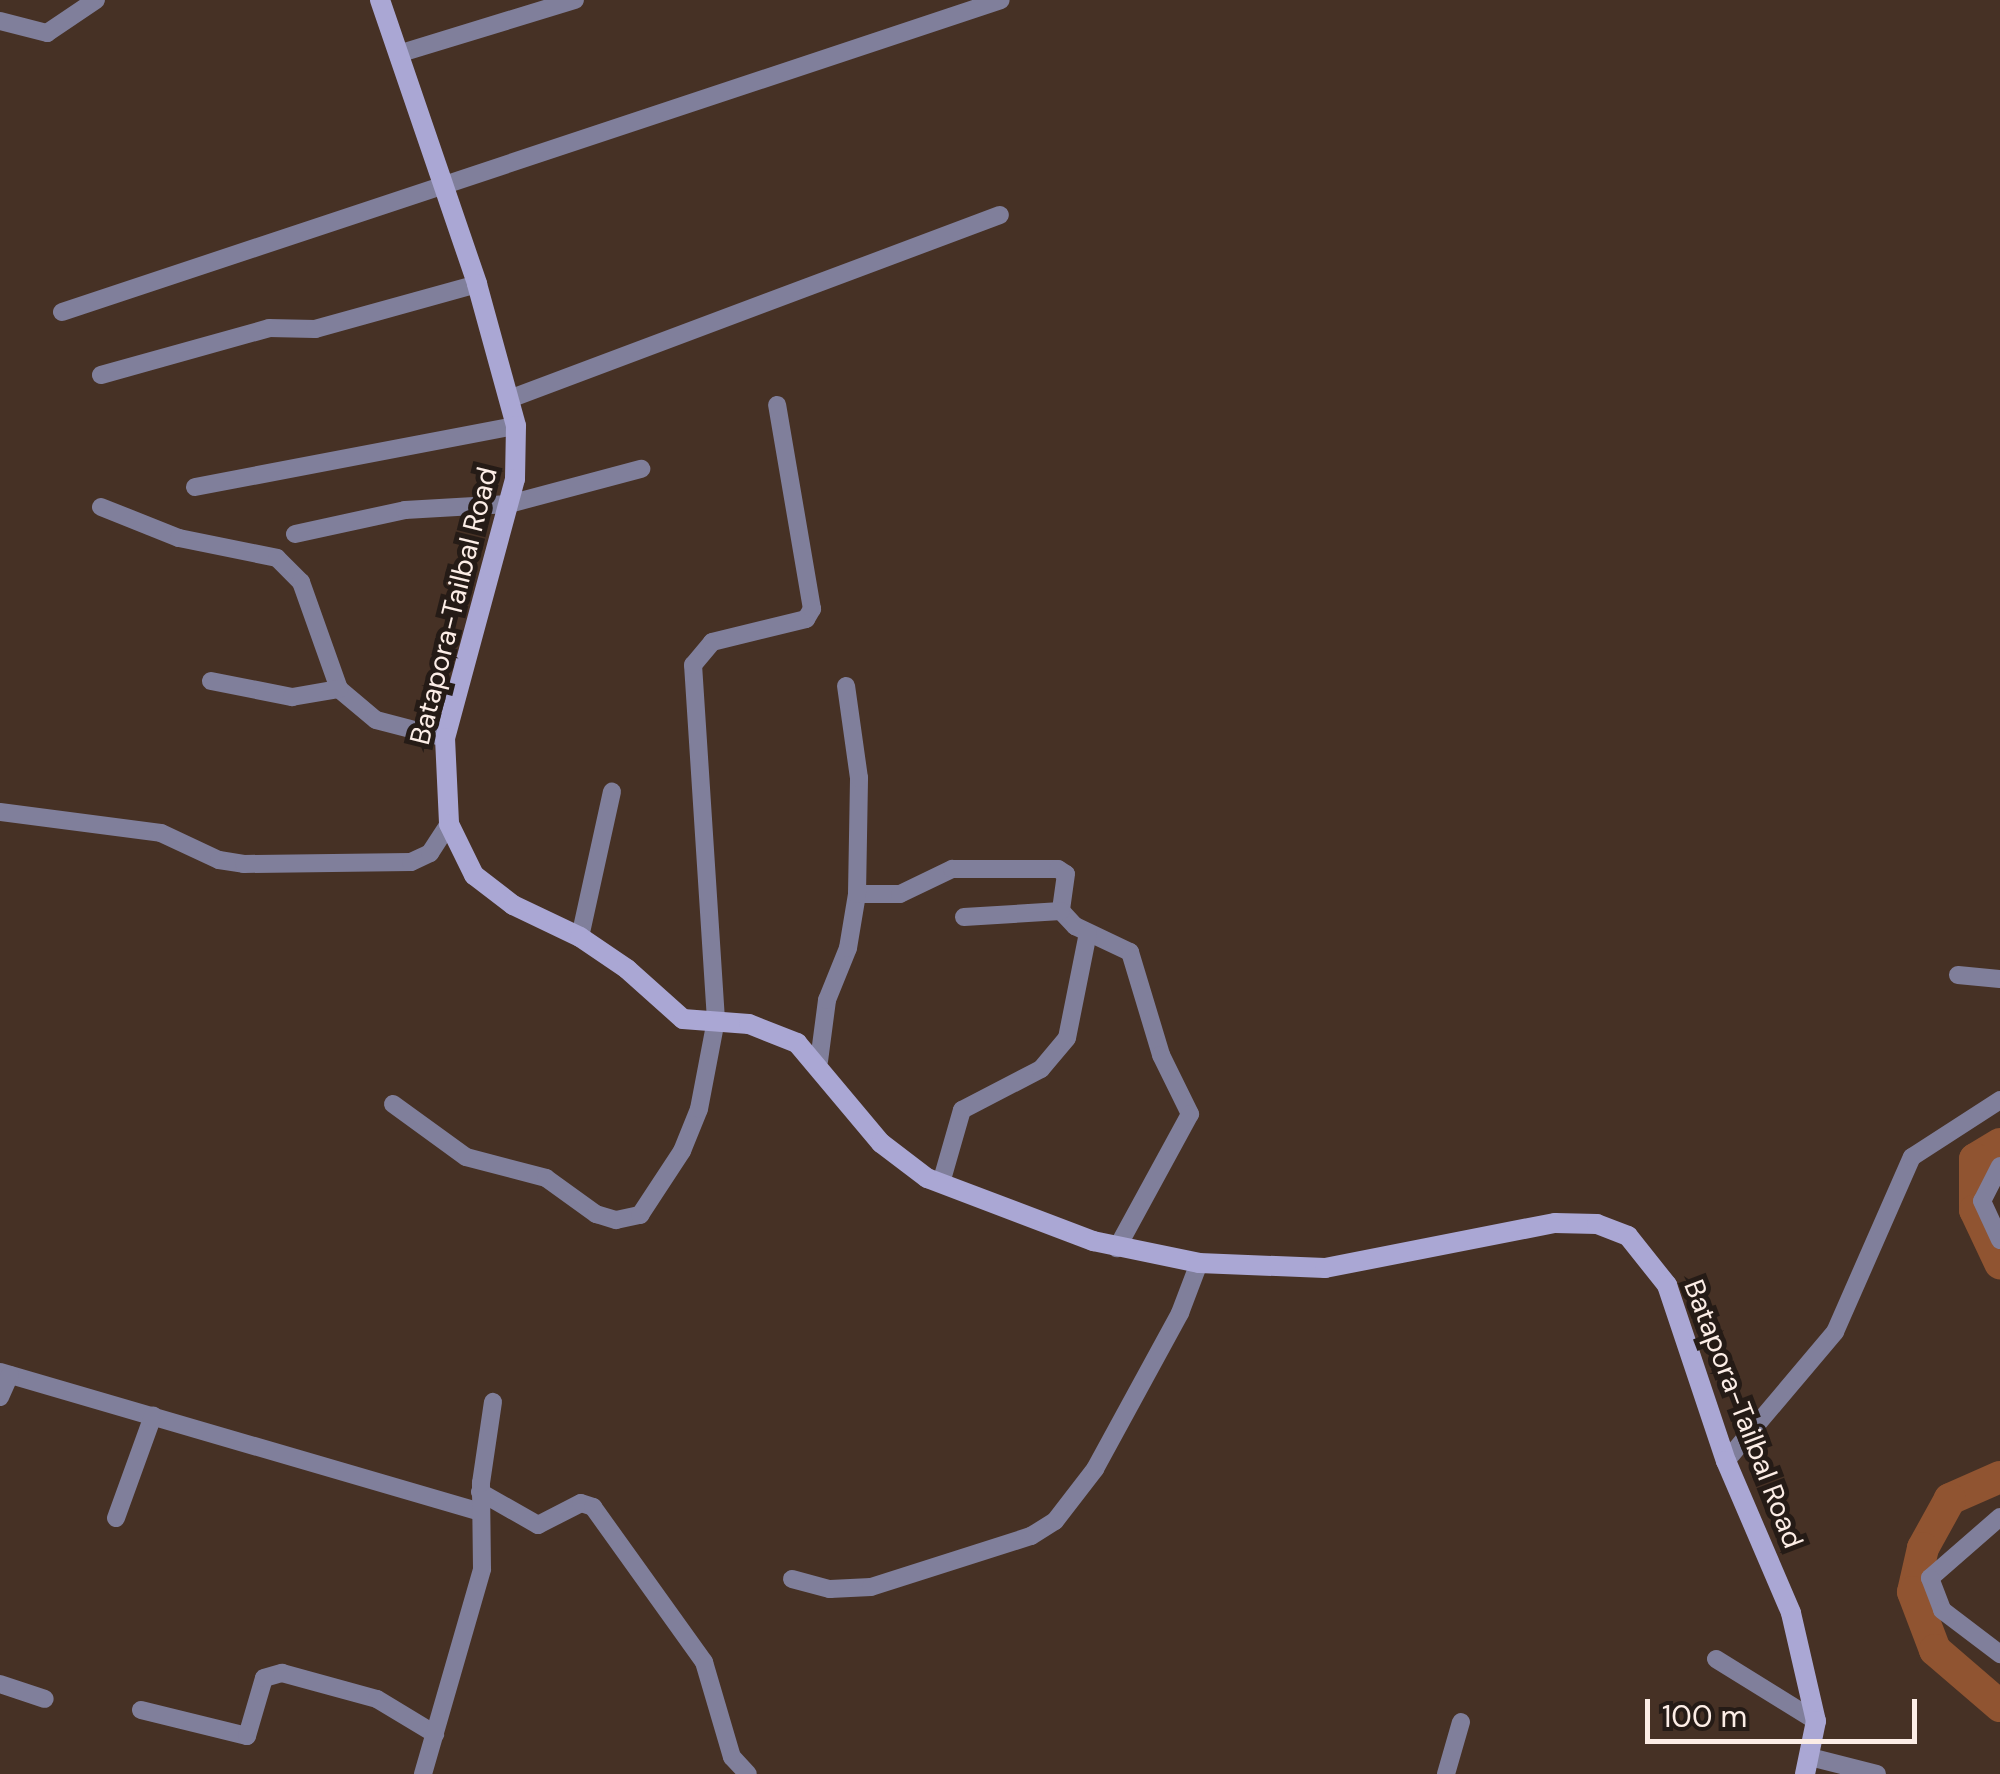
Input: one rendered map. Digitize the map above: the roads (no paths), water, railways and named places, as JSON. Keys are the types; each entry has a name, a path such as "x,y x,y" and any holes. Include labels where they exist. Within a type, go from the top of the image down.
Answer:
{"main road":[{"name":"Batapora-Tailbal Road","path":"380,0 477,284 512,398 516,426 509,504 445,738 448,824 474,874 512,906 580,937 672,1013 775,1032 819,1062 882,1144 941,1184 1117,1248 1199,1263 1325,1268 1555,1223 1612,1228 1642,1248 1666,1285 1726,1461 1791,1613 1816,1721 1808,1766"}],"street":[{"path":"0,21 47,34 96,0"},
{"path":"398,54 575,0"},
{"path":"62,312 444,189 1001,0"},
{"path":"512,398 1000,215"},
{"path":"101,374 268,328 315,329 477,284"},
{"path":"392,1104 466,1157 536,1174 596,1214 634,1220 692,1134 716,1020 708,826 691,682 699,651 712,642 810,615 777,406"},
{"path":"196,487 516,426"},
{"path":"295,534 406,510 509,504 641,469"},
{"path":"101,507 179,538 277,558 301,582 339,689 376,720 445,738"},
{"path":"210,681 292,698 339,689"},
{"path":"819,1062 828,1000 848,948 856,894 859,778 846,686"},
{"path":"580,937 612,791"},
{"path":"0,812 161,832 218,860 244,864 411,862 430,853 448,824"},
{"path":"856,894 900,894 952,869 1058,870 1067,880 1061,911"},
{"path":"964,917 1061,911 1088,933 1130,952 1161,1056 1190,1114 1117,1248"},
{"path":"941,1184 962,1110 1041,1069 1067,1038 1088,933"},
{"path":"1958,975 2000,979"},
{"path":"1726,1461 1835,1332 1912,1157 2000,1100"},
{"path":"2000,1166 1982,1201 2000,1240"},
{"path":"792,1578 830,1588 871,1587 1032,1536 1055,1521 1095,1469 1180,1313 1199,1263"},
{"path":"0,1397 5,1373 481,1512"},
{"path":"423,1774 482,1569 480,1492 493,1402"},
{"path":"116,1518 153,1416"},
{"path":"480,1492 538,1524 581,1503 593,1507 704,1662 732,1756 748,1774"},
{"path":"2000,1517 1930,1578 1942,1610 2000,1654"},
{"path":"1716,1660 1816,1721"},
{"path":"141,1710 247,1736 264,1678 282,1673 377,1698 435,1734"},
{"path":"0,1684 45,1698"},
{"path":"1446,1774 1461,1722"},
{"path":"1808,1766 1877,1774"}],"waterway":[{"path":"2000,1144 1975,1159 1975,1210 2000,1263"},
{"path":"2000,1477 1950,1499 1923,1548 1913,1592 1935,1650 2000,1706"}]}
